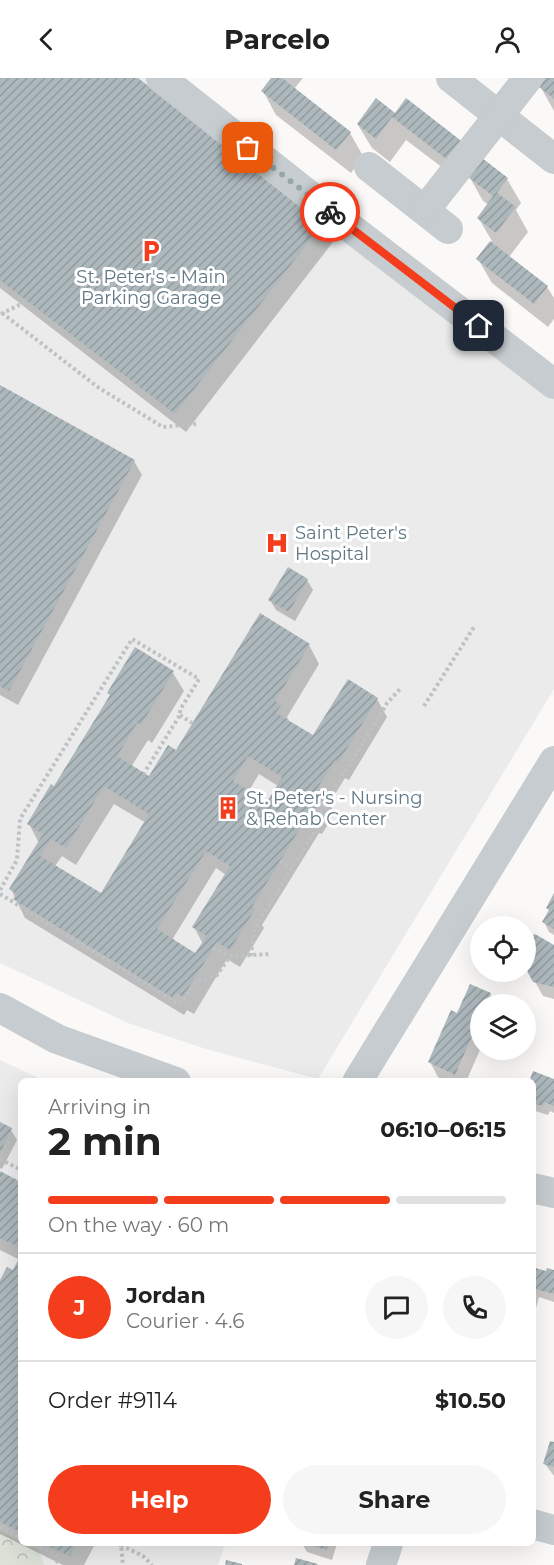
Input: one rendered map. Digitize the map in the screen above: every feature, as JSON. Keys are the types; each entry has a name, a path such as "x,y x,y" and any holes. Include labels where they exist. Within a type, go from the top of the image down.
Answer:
{"street":[{"path":"161,78 554,384"},
{"path":"451,78 554,159"},
{"path":"425,210 528,78"},
{"path":"369,168 448,229"},
{"path":"359,1078 554,761"},
{"path":"0,1008 57,1039 165,1078"},
{"path":"536,1189 554,1193"},
{"path":"536,1525 554,1530"},
{"path":"381,1565 387,1546"}],"path":[{"path":"27,301 1,314 99,388 164,427 196,424"},
{"path":"424,706 474,627"},
{"path":"144,773 199,679 132,639 20,819 17,860 0,892 177,1003 182,1002 196,982 217,975 230,956"},
{"path":"251,956 254,928 317,828 320,813 387,703 400,689"},
{"path":"180,715 192,723"},
{"path":"280,861 291,868"},
{"path":"213,948 230,956 271,954"},
{"path":"0,1159 18,1168"},
{"path":"0,1527 18,1536"},
{"path":"38,1546 56,1555 58,1565"},
{"path":"119,1546 123,1565"},
{"path":"123,1546 143,1556 152,1565"}],"shaded area":[{"name":"Saint Peter's Hospital","path":"0,78 150,78 554,398 554,689 319,1078 206,1049 128,1023 0,963"},
{"path":"0,1060 39,1078 18,1078 18,1546 224,1546 218,1565 0,1565"}],"green space":[{"path":"0,1531 18,1540 18,1546 30,1546 39,1550 44,1565 0,1565"}],"building":[{"name":"St. Peter's - Main Parking Garage","path":"0,78 138,78 324,222 175,414 0,280"},
{"path":"271,78 282,78 351,132 336,150 261,91"},
{"path":"546,78 554,78 554,99 539,87"},
{"path":"376,98 395,113 406,98 464,143 449,161 392,117 376,139 357,124"},
{"path":"482,158 508,178 497,193 516,207 496,233 477,218 493,196 468,177"},
{"path":"490,241 548,286 534,304 476,259"},
{"path":"0,385 135,460 9,691 0,686"},
{"path":"288,567 308,579 289,612 268,600"},
{"name":"St. Peter's - Nursing & Rehab Center","path":"260,613 310,644 275,701 281,705 276,713 313,735 348,679 378,698 338,763 335,760 317,789 325,794 311,817 308,815 252,907 255,909 230,950 217,942 183,997 176,993 173,998 13,899 17,894 9,889 43,834 27,824 51,784 54,786 110,695 107,693 135,647 174,671 141,725 137,723 117,756 149,776 168,745 176,750","holes":["248,756 282,777 267,802 233,781","104,786 149,814 101,893 40,856 51,839 66,848","206,851 230,866 192,927 207,936 195,953 157,929"]},
{"path":"554,893 554,929 542,922 549,910 546,908"},
{"path":"536,935 554,945 554,987 533,982 536,982"},
{"path":"470,984 491,993 470,994 470,1041 455,1075 428,1062 451,1010 457,1013"},
{"path":"533,1071 554,1079 554,1106 544,1102 542,1106 536,1104 536,1078 530,1078"},
{"path":"0,1122 12,1128 0,1153"},
{"path":"0,1171 18,1180 18,1247 0,1238"},
{"path":"18,1260 18,1531 0,1522 0,1280 7,1267 13,1270"},
{"path":"536,1268 546,1271 547,1268 554,1270 554,1294 536,1289"},
{"path":"550,1441 554,1442 554,1467 543,1464"},
{"path":"48,1546 75,1546 70,1556"},
{"path":"312,1546 328,1546 327,1550"},
{"path":"296,1558 318,1564 294,1565"},
{"path":"226,1560 242,1564 242,1565 225,1565"}],"way so far":[{"path":"248,148 330,212"}],"place":[{"name":"St. Peter's - Main Parking Garage","path":"151,251"},
{"name":"Saint Peter's Hospital","path":"277,543"},
{"name":"St. Peter's - Nursing & Rehab Center","path":"228,808"}],"route":[{"path":"330,212 479,326"}]}
